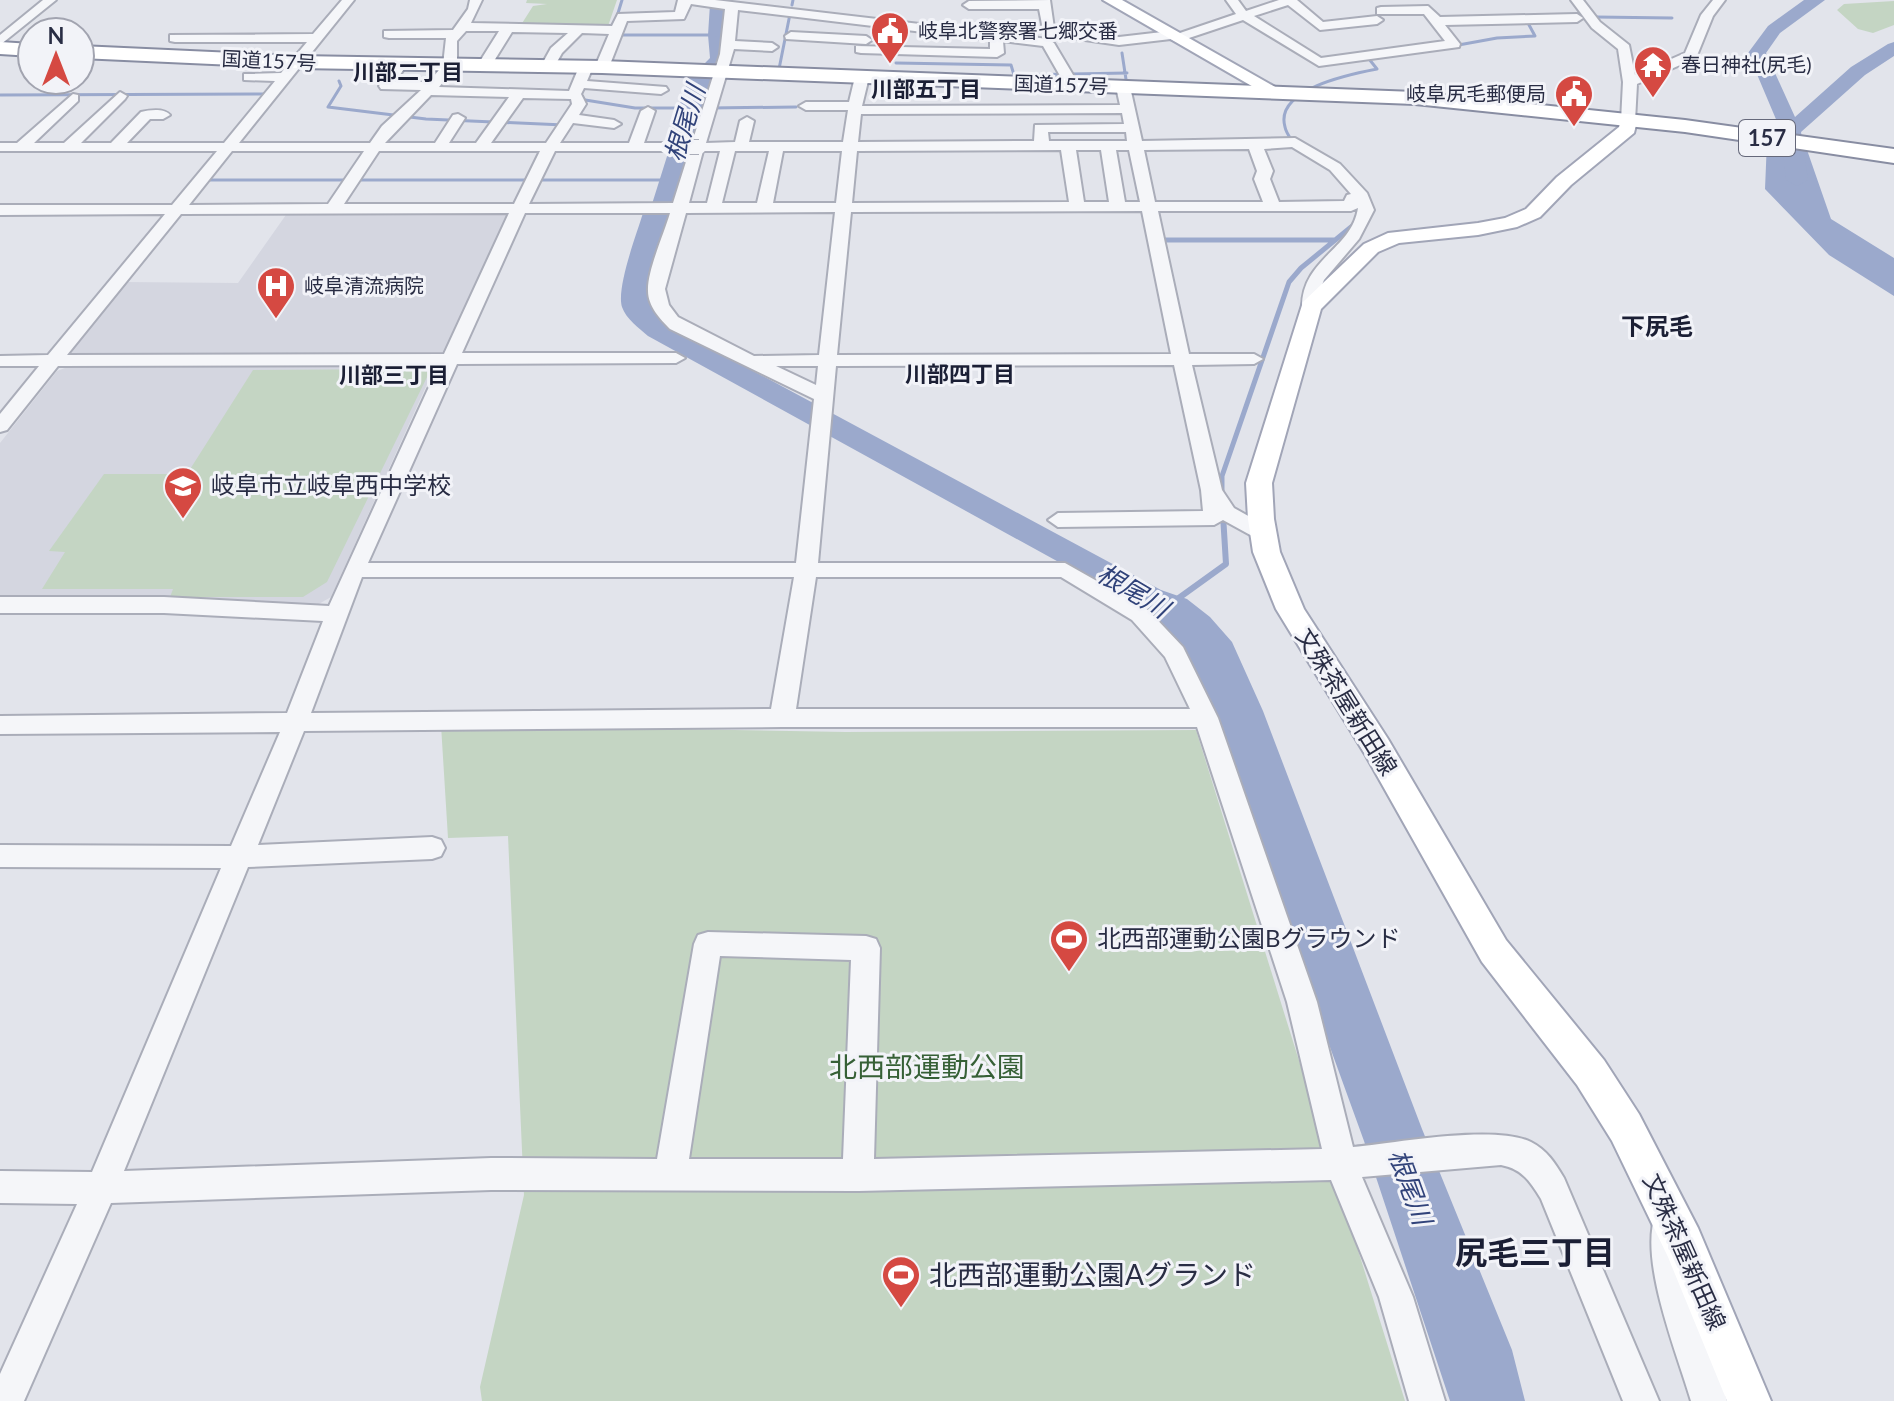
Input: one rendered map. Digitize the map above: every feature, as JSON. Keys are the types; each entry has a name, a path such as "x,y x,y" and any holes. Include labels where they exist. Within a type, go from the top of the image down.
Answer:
{"highway":[{"name":"国道157号","path":"96,53 290,70 540,66 582,86 710,71 1454,101 1634,121 1894,156"}],"main road":[{"path":"1120,2 1275,92"},
{"name":"文殊茶屋新田線","path":"1634,121 1612,145 1564,181 1533,213 1510,223 1395,237 1380,243 1354,263 1311,307 1259,483 1261,532 1286,606 1358,717 1494,951 1516,982 1571,1045 1604,1093 1695,1269 1749,1401"}],"street":[{"path":"0,41 50,0"},
{"path":"0,426 180,210 348,0"},
{"path":"332,210 387,129 450,66 450,46 474,9 476,0"},
{"path":"6,1401 101,1188 295,724 354,570 519,209 582,86 620,24 629,0"},
{"path":"389,34 459,30 578,30 680,16 686,0 875,14 996,37 1048,43 1072,85"},
{"path":"969,5 1044,2 1048,31 1119,41 1174,36 1213,28 1242,14 1290,0 1320,26 1428,10 1434,25 1454,44 1319,62 1242,14 1232,0"},
{"path":"1577,0 1596,25 1624,48 1634,121"},
{"path":"1630,82 1691,55 1707,15 1719,0"},
{"path":"732,5 726,59 710,71 708,108 676,209 656,289 661,308 676,325 824,400"},
{"path":"1540,5 1596,25"},
{"path":"782,718 806,571 863,44 875,14"},
{"path":"1434,25 1577,18"},
{"path":"484,66 507,29"},
{"path":"481,147 516,93 578,30"},
{"path":"791,36 997,53 996,37"},
{"path":"1370,37 1389,54"},
{"path":"175,38 315,38"},
{"path":"728,41 770,43"},
{"path":"1296,50 1324,47"},
{"path":"1021,54 1055,54"},
{"path":"399,66 386,86 516,93 582,86 661,90"},
{"path":"249,77 290,70"},
{"path":"582,86 614,124"},
{"path":"1058,520 1214,518 1183,359 1127,109 1126,87"},
{"path":"21,147 62,104"},
{"path":"806,106 1127,109"},
{"path":"69,146 119,107 146,115 163,115"},
{"path":"1087,110 1090,128"},
{"path":"635,147 648,111"},
{"path":"103,166 146,115"},
{"path":"439,147 458,118"},
{"path":"713,209 747,121"},
{"path":"1042,145 1040,128 1132,128"},
{"path":"0,147 1255,145 1295,142 1335,167 1362,196 1365,218 1353,238 1318,274 1309,294 1311,307"},
{"path":"1068,145 1077,207"},
{"path":"1108,145 1118,207"},
{"path":"1255,145 1265,171 1262,179 1273,207"},
{"path":"764,209 777,146"},
{"path":"0,210 1273,207 1351,206 1352,198 1362,196"},
{"path":"0,361 676,358"},
{"path":"750,361 1254,359"},
{"path":"1207,478 1214,495 1230,518 1261,532"},
{"path":"354,570 1065,570 1119,601 1149,624 1175,653 1206,718 1302,1002 1341,1164 1396,1297 1427,1401"},
{"path":"0,605 164,605 339,614"},
{"path":"0,725 782,718 1206,718"},
{"path":"0,856 238,857 432,848"},
{"path":"670,1175 708,944 866,948 858,1175"},
{"path":"0,1187 101,1188 491,1174 858,1175 1341,1164 1501,1150 1522,1154 1541,1169 1553,1189 1641,1401"},
{"path":"1668,1213 1667,1261 1709,1401"}],"shaded area":[{"name":"岐阜清流病院","path":"288,212 508,212 442,359 62,358 125,282 238,283"},
{"name":"岐阜市立岐阜西中学校","path":"70,366 427,366 433,371 331,597 317,605 0,601 0,443 57,371"}],"green space":[{"path":"527,0 617,0 607,29 519,28 533,6 547,4 526,3"},
{"path":"1894,1 1894,25 1873,33 1858,29 1837,10 1844,4"},
{"name":"岐阜市立岐阜西中学校","path":"420,369 429,373 327,582 303,597 170,597 173,589 42,589 65,552 49,551 104,474 187,474 253,370"},
{"name":"北西部運動公園","path":"441,725 846,732 1196,730 1405,1401 482,1401 480,1387 524,1195 508,836 448,838"}],"water":[{"path":"710,4 729,6 724,45 717,68 700,68 710,58"},
{"name":"根尾川","path":"690,74 715,74 692,143 667,143"},
{"path":"1767,141 1806,147 1831,219 1894,258 1894,296 1829,255 1765,189"},
{"path":"669,150 689,150 673,204 652,204"},
{"name":"根尾川","path":"643,213 674,213 650,287 653,309 666,324 1161,590 1187,599 1210,617 1232,642 1263,711 1422,1129 1512,1350 1525,1401 1450,1401 1364,1141 1186,650 1144,609 648,336 626,315 621,298 624,274"}],"waterway":[{"path":"615,23 622,0"},
{"path":"792,5 793,0"},
{"path":"1791,131 1757,53 1774,29 1816,0"},
{"path":"773,69 779,69 790,14"},
{"path":"1596,17 1672,18"},
{"path":"1453,46 1497,38 1535,36 1528,23 1534,21"},
{"path":"620,35 715,35"},
{"path":"1791,131 1858,71 1894,48"},
{"path":"1122,53 1125,73"},
{"path":"1294,144 1285,127 1285,114 1291,103 1317,86 1377,69 1369,59 1375,58"},
{"path":"896,63 1011,65 1014,75 1125,73"},
{"path":"1125,73 1127,86"},
{"path":"339,81 341,86 328,107 426,119 564,125"},
{"path":"0,95 266,94"},
{"name":"根尾川","path":"579,99 635,108 687,108"},
{"name":"根尾川","path":"710,108 796,107"},
{"path":"1791,131 1797,180"},
{"path":"203,180 664,180"},
{"path":"1222,494 1222,476 1289,282 1301,268 1356,223"},
{"path":"1159,240 1335,240"},
{"name":"根尾川","path":"1176,600 1226,564 1223,515"}],"place":[{"name":"岐阜北警察署七郷交番","path":"890,65"},
{"name":"春日神社(尻毛)","path":"1653,99"},
{"name":"岐阜尻毛郵便局","path":"1574,128"},
{"name":"岐阜清流病院","path":"276,320"},
{"name":"岐阜市立岐阜西中学校","path":"183,520"},
{"name":"北西部運動公園Bグラウンド","path":"1069,973"},
{"name":"北西部運動公園Aグランド","path":"901,1309"}],"district":[{"name":"川部二丁目","path":"408,72"},
{"name":"川部五丁目","path":"926,89"},
{"name":"下尻毛","path":"1657,327"},
{"name":"川部四丁目","path":"960,374"},
{"name":"川部三丁目","path":"394,375"},
{"name":"尻毛三丁目","path":"1535,1253"}]}
